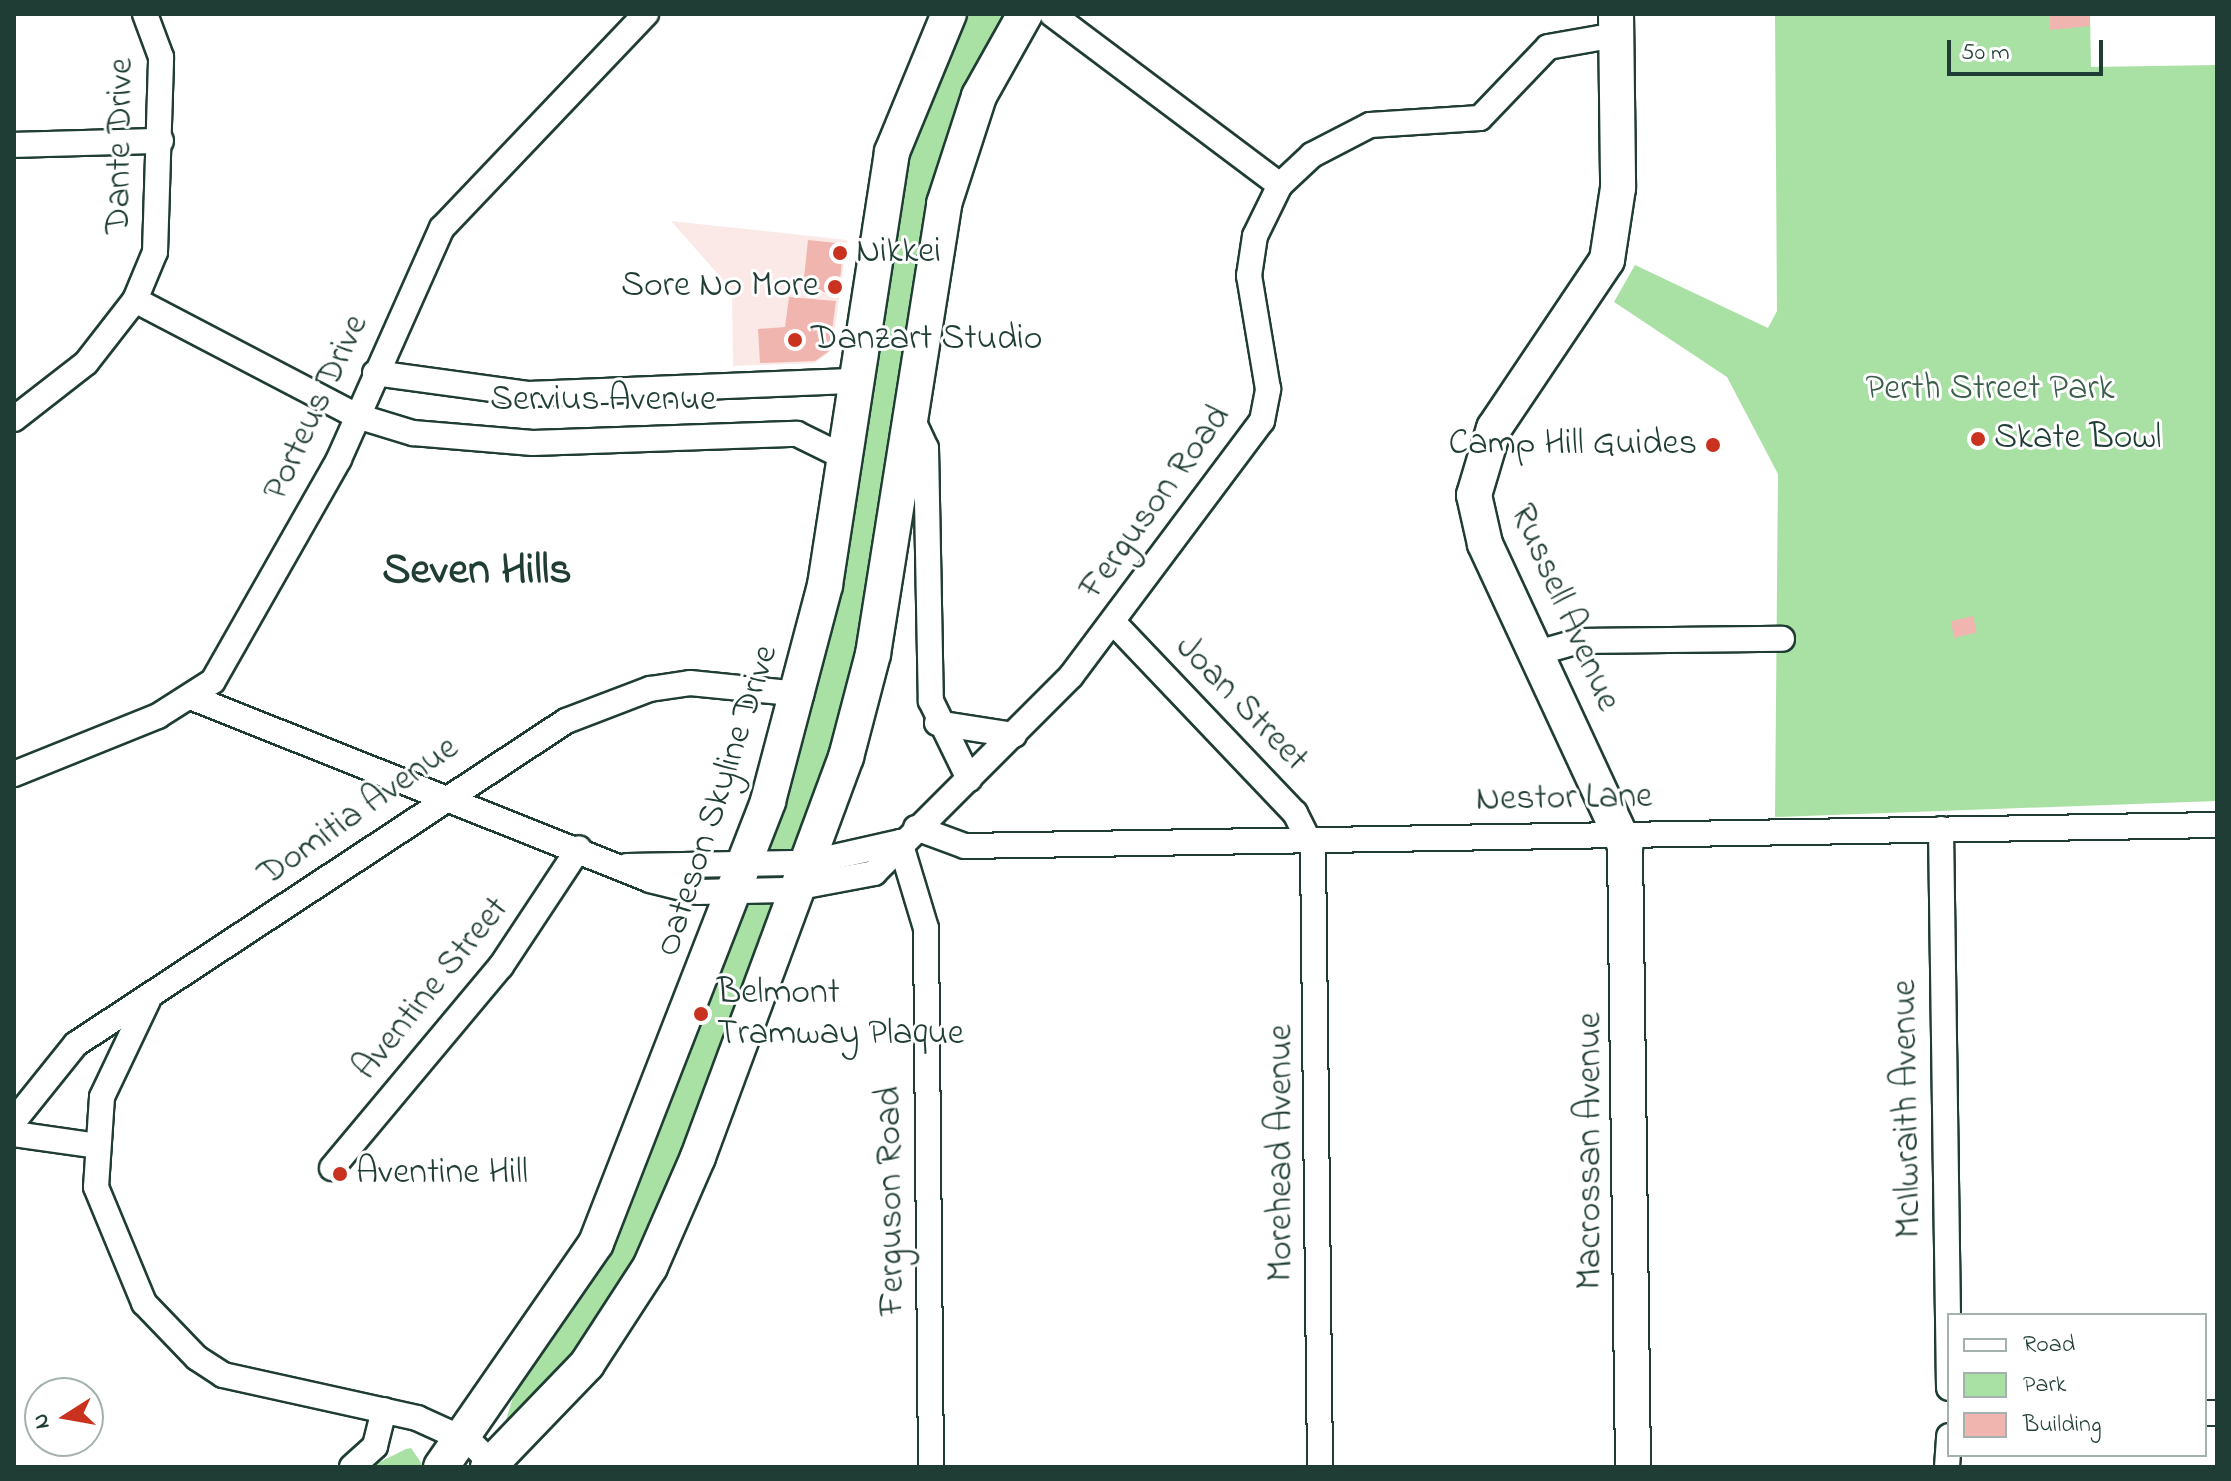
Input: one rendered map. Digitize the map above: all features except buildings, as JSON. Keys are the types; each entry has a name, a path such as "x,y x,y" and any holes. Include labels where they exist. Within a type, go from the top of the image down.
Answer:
{"main road":[{"name":"Oateson Skyline Drive","path":"441,1467 464,1439 596,1243 739,878 801,694 846,458 892,152 949,14"},
{"path":"492,1466 587,1364 650,1267 802,876 865,695 909,414 954,168 990,70 1025,14"},
{"name":"Russell Avenue","path":"1616,25 1618,188 1607,260 1494,428 1474,482 1478,527 1621,834"},
{"name":"Macrossan Avenue","path":"1621,834 1630,979 1633,1467"}],"street":[{"name":"Dante Drive","path":"14,419 86,363 135,300 161,226 161,57 145,14"},
{"name":"Porteus Drive","path":"14,774 193,698 231,656 357,416 424,256 458,205 646,14"},
{"path":"1052,14 1280,185"},
{"name":"Ferguson Road","path":"931,1467 926,928 908,835 1014,735 1113,622 1267,412 1249,276 1255,236 1280,185 1312,155 1370,125 1480,118 1548,47 1616,25"},
{"path":"14,145 161,141"},
{"name":"Servius Avenue","path":"135,300 357,416 413,433 533,443 806,435 846,458"},
{"name":"Servius Avenue","path":"375,373 528,394 857,381"},
{"path":"909,414 926,448 930,684 937,723 969,779"},
{"name":"Joan Street","path":"1113,622 1295,813 1310,839"},
{"path":"1537,653 1579,641 1782,639"},
{"name":"Domitia Avenue","path":"14,1121 60,1058 566,721 650,689 690,683 801,694"},
{"path":"193,698 444,800 627,866 663,883 802,876 908,835"},
{"path":"937,723 1014,735"},
{"name":"Nestor Lane","path":"908,835 965,846 2217,825"},
{"name":"McIlwraith Avenue","path":"1941,829 1948,1313"},
{"name":"Morehead Avenue","path":"1310,839 1320,1467"},
{"name":"Aventine Street","path":"332,1168 501,966 579,848"},
{"path":"150,996 114,1060 97,1146 101,1212 129,1282 197,1358 223,1375 307,1399 384,1410 464,1439 492,1466"},
{"path":"14,1134 97,1146"},
{"path":"352,1467 375,1446 384,1410"}],"shaded area":[{"path":"671,221 847,240 832,350 815,363 733,366 732,290"}],"green space":[{"path":"956,14 1016,14 993,50 877,587 804,853 765,855 898,152"},
{"name":"Perth Street Park","path":"1775,14 2090,14 2091,67 2217,65 2217,801 1775,817 1778,474 1727,377 1614,302 1635,265 1768,328 1777,311"},
{"path":"773,899 776,910 625,1303 502,1433 519,1378 737,900"},
{"path":"411,1448 424,1467 370,1467 406,1449"}],"place":[{"name":"Nikkei","path":"840,253"},
{"name":"Sore No More","path":"835,287"},
{"name":"Danzart Studio","path":"795,340"},
{"name":"Skate Bowl","path":"1978,439"},
{"name":"Camp Hill Guides","path":"1713,445"},
{"name":"Belmont Tramway Plaque","path":"701,1014"},
{"name":"Aventine Hill","path":"340,1174"}],"district":[{"name":"Seven Hills","path":"477,571"}]}
